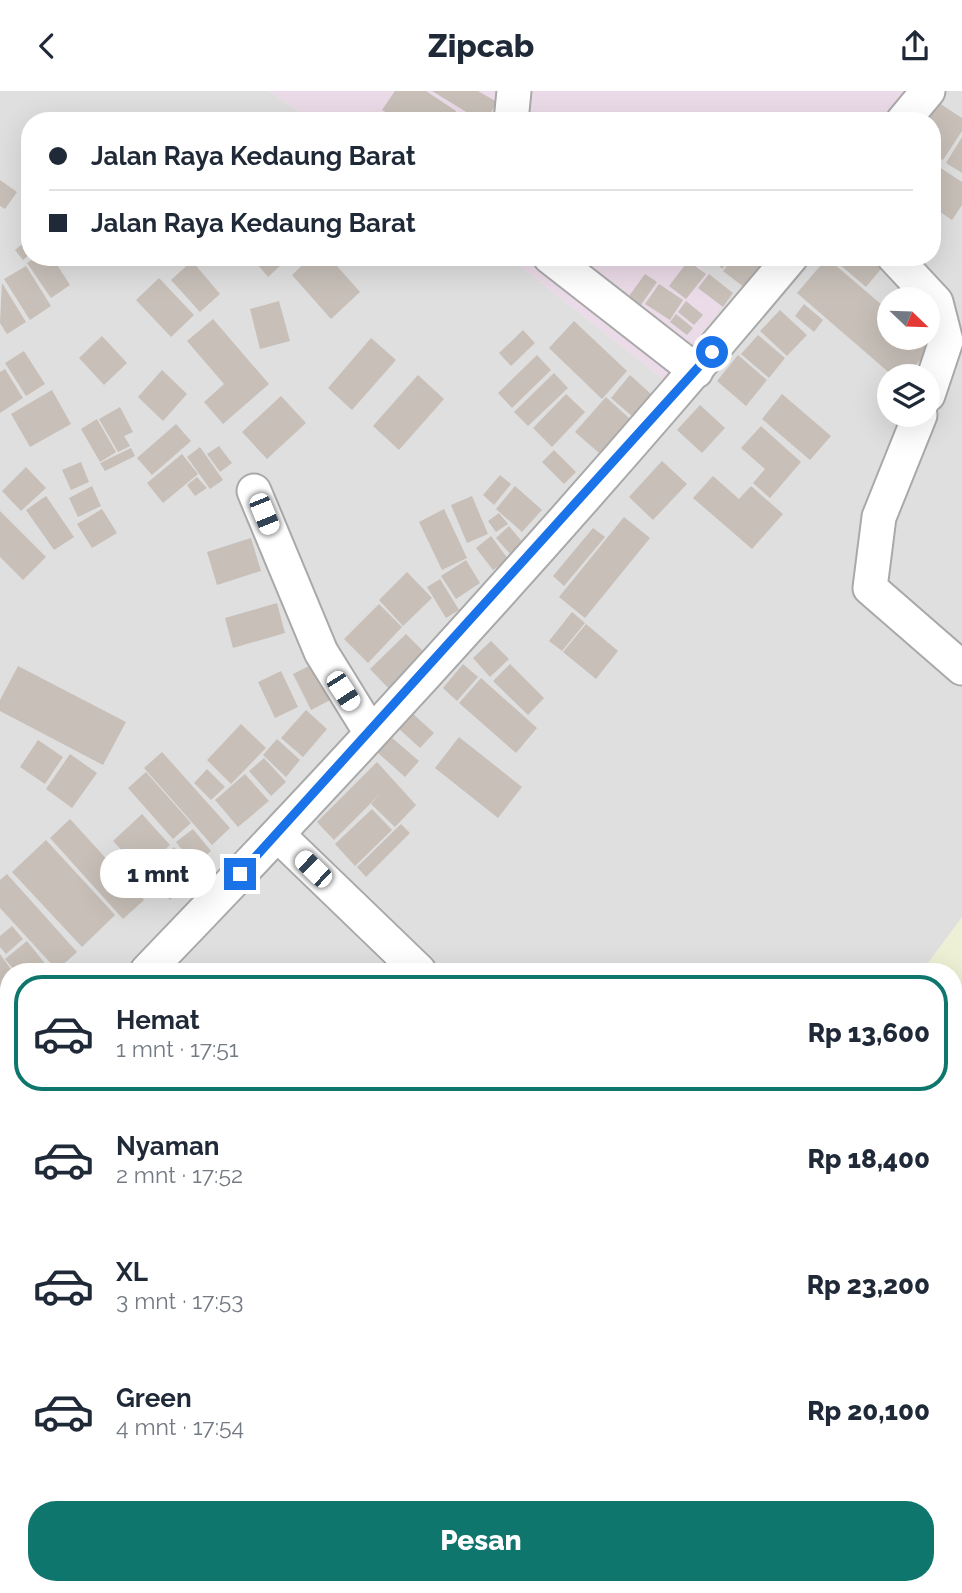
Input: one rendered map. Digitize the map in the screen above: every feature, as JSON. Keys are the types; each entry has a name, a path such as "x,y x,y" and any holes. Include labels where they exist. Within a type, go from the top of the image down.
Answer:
{"street":[{"path":"512,112 514,91"},
{"path":"911,112 928,91"},
{"path":"562,266 696,371"},
{"path":"155,963 278,835 371,733 696,371 784,266"},
{"path":"902,266 936,302 951,367"},
{"path":"915,427 878,516 870,588 962,667"},
{"path":"254,491 321,652 371,733"},
{"path":"278,835 411,963"}],"shaded area":[{"path":"0,91 269,91 300,112 21,112 21,266 520,266 667,382 731,293 698,266 941,266 941,112 890,112 908,91 962,91 962,963 0,963"},
{"path":"269,91 908,91 890,112 300,112"},
{"path":"520,266 699,266 732,292 667,382"}],"green space":[{"path":"962,917 962,963 928,963"}],"building":[{"path":"395,91 426,91 456,111 385,112 382,110"},
{"path":"432,91 478,91 497,102 491,112 466,112"},
{"path":"939,103 962,118 962,131 943,160 941,112 934,112"},
{"path":"962,137 962,173 946,163"},
{"path":"941,168 962,182 962,205 952,220 941,212"},
{"path":"0,180 17,192 5,209 0,206"},
{"path":"21,245 21,258 15,250"},
{"path":"26,266 51,306 30,320 4,279"},
{"path":"29,266 58,266 70,285 51,298"},
{"path":"186,266 196,266 220,294 200,312 171,280"},
{"path":"259,266 280,266 268,277"},
{"path":"302,266 337,266 360,292 331,319 292,275"},
{"path":"684,266 695,266 706,274 686,299 669,286"},
{"path":"727,266 762,266 745,288 723,271"},
{"path":"820,266 836,266 877,301 877,350 929,350 917,364 879,364 797,293"},
{"path":"842,266 884,266 866,287"},
{"path":"645,274 657,282 641,305 629,296"},
{"path":"709,274 733,293 723,307 698,288"},
{"path":"159,278 194,315 171,337 136,300"},
{"path":"2,283 26,322 7,334 0,323"},
{"path":"659,284 683,300 670,320 645,304"},
{"path":"279,301 290,341 260,349 250,309"},
{"path":"686,301 703,315 694,325 678,312"},
{"path":"804,304 823,320 814,332 795,316"},
{"path":"780,310 807,335 787,356 760,331"},
{"path":"676,314 693,328 687,335 670,322"},
{"path":"213,319 269,384 223,424 204,402 224,384 187,341"},
{"path":"574,321 627,371 602,399 549,348"},
{"path":"523,330 535,343 511,366 499,353"},
{"path":"758,335 785,358 769,378 741,354"},
{"path":"102,336 127,363 104,385 79,358"},
{"path":"371,338 396,360 352,410 328,388"},
{"path":"24,351 45,384 26,396 5,363"},
{"path":"537,355 551,370 512,408 498,393"},
{"path":"738,355 767,380 746,406 717,381"},
{"path":"5,369 23,398 0,413 0,372"},
{"path":"162,370 187,394 163,421 138,397"},
{"path":"554,373 568,388 528,426 514,412"},
{"path":"418,375 444,399 399,450 373,426"},
{"path":"630,375 652,395 633,417 611,398"},
{"path":"52,390 71,424 30,447 11,414"},
{"path":"566,394 585,412 552,447 533,428"},
{"path":"782,394 831,436 810,460 762,419"},
{"path":"281,396 306,423 267,459 242,432"},
{"path":"606,397 630,419 599,453 575,432"},
{"path":"700,405 725,428 702,453 677,430"},
{"path":"120,407 133,432 124,436 130,446 118,452 99,419"},
{"path":"97,419 116,452 100,462 81,429"},
{"path":"176,424 191,441 152,475 137,458"},
{"path":"761,426 801,462 770,498 753,483 765,469 741,448"},
{"path":"219,446 232,463 220,472 207,454"},
{"path":"200,447 223,480 210,489 187,457"},
{"path":"131,448 135,456 105,471 100,463"},
{"path":"554,450 576,472 564,484 542,462"},
{"path":"182,454 198,474 163,503 147,483"},
{"path":"662,461 687,484 653,520 629,497"},
{"path":"81,462 89,482 71,490 62,470"},
{"path":"26,467 46,488 21,511 2,491"},
{"path":"500,475 511,484 494,505 483,495"},
{"path":"713,476 739,499 751,486 783,514 752,549 693,498"},
{"path":"197,477 207,488 195,496 187,485"},
{"path":"92,486 101,506 78,517 69,498"},
{"path":"515,486 542,510 522,532 496,509"},
{"path":"46,496 74,537 54,550 26,510"},
{"path":"472,496 488,534 467,543 451,505"},
{"path":"102,509 117,533 92,548 77,524"},
{"path":"444,509 467,558 442,570 419,522"},
{"path":"0,511 46,557 23,580 0,557"},
{"path":"499,513 508,524 496,532 488,521"},
{"path":"624,517 650,538 585,618 559,597"},
{"path":"509,526 524,544 511,555 496,538"},
{"path":"593,528 605,537 564,586 553,576"},
{"path":"491,536 508,559 493,570 476,548"},
{"path":"251,538 261,571 217,585 207,552"},
{"path":"466,560 480,583 456,599 441,576"},
{"path":"407,572 432,598 403,626 379,600"},
{"path":"440,579 459,610 446,618 427,587"},
{"path":"277,603 285,633 233,648 225,618"},
{"path":"379,604 402,627 368,663 344,639"},
{"path":"572,612 585,623 562,651 549,641"},
{"path":"586,624 618,651 596,679 563,652"},
{"path":"406,634 429,657 393,693 370,669"},
{"path":"491,641 509,659 490,677 473,658"},
{"path":"319,661 336,697 311,710 293,674"},
{"path":"463,664 478,677 457,701 443,688"},
{"path":"510,664 544,698 528,715 493,681"},
{"path":"18,666 126,722 103,765 0,711 0,700"},
{"path":"281,671 298,707 275,718 258,682"},
{"path":"481,678 537,728 516,753 459,703"},
{"path":"306,710 327,729 303,757 281,738"},
{"path":"411,712 434,733 420,748 397,727"},
{"path":"241,724 266,748 231,784 207,760"},
{"path":"391,737 419,761 405,777 377,752"},
{"path":"459,737 522,787 498,818 435,768"},
{"path":"277,739 300,760 286,777 263,755"},
{"path":"38,740 63,757 45,784 20,767"},
{"path":"162,752 230,828 212,845 144,768"},
{"path":"70,754 97,773 72,808 46,789"},
{"path":"264,758 286,782 271,796 249,771"},
{"path":"377,762 416,805 395,827 371,804 381,793 334,840 317,822"},
{"path":"207,769 225,787 211,800 194,783"},
{"path":"146,772 191,823 173,839 128,788"},
{"path":"245,774 269,801 238,827 215,800"},
{"path":"372,809 392,830 355,866 335,844"},
{"path":"142,814 170,845 141,871 113,841"},
{"path":"70,819 144,900 123,919 50,838"},
{"path":"401,824 410,833 366,877 357,867"},
{"path":"193,829 211,851 194,865 176,842"},
{"path":"46,840 115,915 82,947 12,872"},
{"path":"174,847 198,873 170,900 146,873"},
{"path":"7,874 77,952 65,963 51,963 0,908 0,880"},
{"path":"12,926 23,939 6,954 0,947 0,936"},
{"path":"27,941 45,963 8,963 5,959"}],"route":[{"path":"240,874 371,733 712,352"}]}
